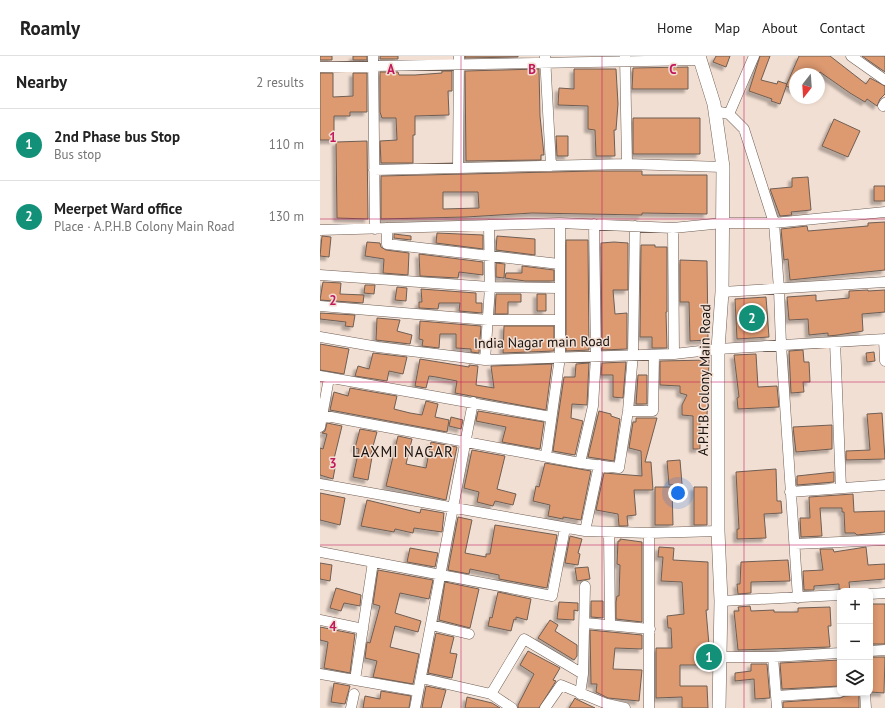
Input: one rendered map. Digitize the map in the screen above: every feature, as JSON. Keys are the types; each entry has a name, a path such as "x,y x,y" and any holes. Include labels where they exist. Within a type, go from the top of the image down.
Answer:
{"street":[{"path":"373,56 375,229"},
{"path":"729,114 754,56"},
{"path":"851,56 885,80"},
{"path":"320,67 373,67 459,61 700,58"},
{"name":"A.P.H.B Colony Main Road","path":"700,58 715,111 723,167 722,292 718,349 718,531 721,601 719,708"},
{"path":"625,59 627,164"},
{"path":"545,60 551,166"},
{"path":"458,168 459,61"},
{"path":"715,111 729,114 744,130 774,223 779,289 780,345 798,598"},
{"path":"374,170 627,164 723,167"},
{"path":"320,230 560,224 594,224 673,228 723,223 774,223 885,212"},
{"path":"546,456 560,357 560,224"},
{"path":"580,463 593,406 596,356 594,224"},
{"path":"484,360 490,287 489,225"},
{"path":"321,416 466,441 580,463 619,468 628,411 633,354 635,226"},
{"path":"387,228 387,244 559,264"},
{"path":"673,228 674,354"},
{"path":"320,275 490,287 559,288"},
{"path":"722,292 885,282"},
{"path":"320,306 488,320 560,320"},
{"name":"India Nagar main Road","path":"320,337 378,347 484,360 633,354 674,354 718,349 884,339"},
{"path":"884,339 885,362"},
{"path":"835,342 841,488"},
{"path":"628,411 653,412 654,355"},
{"path":"320,427 324,377 473,402 551,417"},
{"path":"415,708 473,402"},
{"path":"585,531 599,465"},
{"path":"320,484 585,531 609,533 649,533 718,531"},
{"path":"790,492 885,485"},
{"path":"320,552 552,596 565,528"},
{"path":"609,533 610,625"},
{"path":"649,533 649,708"},
{"path":"795,544 885,540"},
{"path":"355,680 373,562"},
{"path":"580,694 583,674 585,586"},
{"path":"873,594 885,593"},
{"path":"721,601 837,595"},
{"path":"320,620 363,629"},
{"path":"585,623 650,629"},
{"path":"431,625 469,634"},
{"path":"491,694 524,639 583,674"},
{"path":"873,651 885,650"},
{"path":"719,657 773,657 837,653"},
{"path":"773,657 777,708"},
{"path":"320,674 418,691"},
{"path":"421,678 491,694 512,708"},
{"path":"545,708 561,685 606,706 625,708"},
{"path":"776,696 837,692"},
{"path":"351,708 354,694"},
{"path":"865,696 866,708"}],"building":[{"path":"320,56 332,56 332,60 320,60"},
{"path":"353,56 367,56 367,60 353,60"},
{"path":"380,56 398,56 398,59 380,59"},
{"path":"465,56 518,56 518,57 465,58"},
{"path":"716,56 730,56 726,67 713,62"},
{"path":"760,56 770,56 761,80 777,84 778,81 787,84 780,104 771,101 772,99 749,91"},
{"path":"799,56 830,56 866,84 870,78 885,86 885,94 880,99 877,106 867,99 865,102 825,76 825,68 794,68"},
{"path":"862,56 885,56 885,72"},
{"path":"688,67 688,89 632,89 633,68"},
{"path":"539,69 540,116 544,155 541,155 541,160 466,161 465,71"},
{"path":"574,69 616,69 618,104 616,130 614,130 615,156 596,156 595,130 588,129 588,106 558,105 559,88 574,89"},
{"path":"442,71 452,71 452,91 448,91 449,115 415,116 413,163 381,163 380,141 397,140 396,118 382,118 380,112 380,72 398,72 399,75 415,75 442,73"},
{"path":"320,73 333,73 333,97 353,96 353,73 367,73 367,112 350,112 350,116 334,116 334,140 320,140"},
{"path":"789,79 789,87 786,86"},
{"path":"633,118 700,118 700,154 633,154"},
{"path":"834,119 860,131 848,157 822,146"},
{"path":"556,136 568,136 568,156 557,156"},
{"path":"367,141 368,219 337,218 336,142"},
{"path":"594,171 642,171 642,175 707,175 707,214 642,213 642,215 532,213 466,217 381,219 381,176","holes":["443,192 478,192 479,208 443,209"]},
{"path":"808,177 811,210 791,212 792,215 780,216 770,189 792,187 792,178"},
{"path":"874,186 885,186 885,201 874,201"},
{"path":"885,222 885,270 790,280 788,259 784,260 781,229 807,226 808,231 868,226 868,223"},
{"path":"437,233 483,235 483,249 436,243"},
{"path":"394,234 411,236 411,240 394,238"},
{"path":"322,236 331,237 329,257 320,256"},
{"path":"497,236 535,239 535,255 496,250"},
{"path":"566,240 588,240 589,350 566,351"},
{"path":"367,242 380,243 381,247 386,250 409,253 408,275 383,273 384,259 365,256"},
{"path":"601,243 628,243 628,290 613,290 615,314 627,313 627,349 602,350"},
{"path":"641,245 667,247 667,348 652,348 652,337 640,337"},
{"path":"419,254 483,262 483,275 459,272 458,278 420,276"},
{"path":"680,260 707,261 708,340 690,341 689,302 680,302"},
{"path":"496,263 505,264 504,278 496,277"},
{"path":"522,266 554,270 554,281 525,281 505,278 506,273 522,273"},
{"path":"323,282 341,283 340,294 364,295 363,303 320,300"},
{"path":"365,285 375,285 374,294 364,293"},
{"path":"397,287 407,288 406,301 395,300"},
{"path":"421,289 476,293 476,303 482,303 482,313 459,311 460,303 439,303 438,309 419,308 419,302 422,302"},
{"path":"885,290 885,312 862,314 863,331 828,336 828,333 809,335 808,319 789,320 787,297 816,295 816,301 849,298 849,291"},
{"path":"496,294 521,294 521,302 508,302 508,314 495,314"},
{"path":"537,294 546,294 546,311 537,311"},
{"path":"766,297 769,337 737,339 735,299"},
{"path":"320,313 355,315 353,327 345,326 346,322 320,319"},
{"path":"377,318 400,320 397,331 412,335 410,344 376,340"},
{"path":"420,321 481,326 479,353 471,352 471,349 456,348 456,334 440,334 439,348 422,346 423,340 419,339"},
{"path":"504,326 554,326 554,351 503,353"},
{"path":"320,344 349,349 344,374 320,370"},
{"path":"803,350 804,362 809,362 810,382 803,382 804,392 791,393 789,351"},
{"path":"874,352 875,361 867,362 866,353"},
{"path":"373,353 407,357 403,374 389,371 387,381 355,376 358,366 369,369"},
{"path":"756,354 758,387 777,386 779,407 738,409 737,398 739,397 734,355"},
{"path":"420,359 469,367 469,365 478,366 476,385 494,388 491,366 552,364 546,410 455,393 457,381 436,377 429,376 426,388 415,386"},
{"path":"709,360 707,416 700,416 700,449 693,449 693,416 682,415 682,405 687,395 680,393 680,386 660,385 660,361"},
{"path":"626,362 623,398 613,397 613,375 601,375 602,363"},
{"path":"589,363 587,405 572,404 571,418 583,421 575,455 553,451 564,377 575,377 576,364"},
{"path":"638,375 647,375 647,404 636,404"},
{"path":"350,388 397,396 394,409 410,413 422,415 426,401 438,404 435,417 449,420 447,432 330,410 334,392 348,396"},
{"path":"478,411 544,422 540,449 502,442 506,427 476,421"},
{"path":"599,411 611,414 611,416 620,419 614,461 588,457"},
{"path":"882,413 885,459 846,460 846,451 870,450 867,414"},
{"path":"451,417 463,420 461,429 449,426"},
{"path":"636,418 657,418 645,462 651,462 653,490 634,490 636,515 627,516 628,526 619,526 618,514 596,510 604,473 642,476 641,451 629,448 633,422 636,422"},
{"path":"327,423 342,426 332,467 335,468 333,479 320,475 320,448 323,449 327,434 322,433 325,431"},
{"path":"832,425 832,449 796,452 793,427"},
{"path":"360,429 377,432 370,457 372,457 368,480 353,477 359,449 355,448"},
{"path":"398,436 412,439 406,464 426,468 431,442 457,447 446,500 386,486"},
{"path":"472,450 505,456 497,489 516,494 513,505 495,501 493,506 477,502 479,492 464,488"},
{"path":"680,460 682,484 669,485 667,461"},
{"path":"545,463 591,471 581,520 548,516 550,505 533,501 536,486 539,487"},
{"path":"776,469 777,501 781,501 782,513 764,514 766,538 737,539 737,529 739,529 736,472"},
{"path":"834,472 834,482 797,485 797,476"},
{"path":"655,487 672,487 673,525 655,525"},
{"path":"694,487 707,487 707,525 694,525"},
{"path":"320,493 345,498 340,525 320,520"},
{"path":"853,494 854,512 885,511 885,532 857,535 855,533 845,533 844,512 842,512 842,508 820,508 822,536 801,537 800,518 810,518 809,497"},
{"path":"367,500 420,513 421,509 444,513 442,532 414,528 413,533 395,529 394,532 361,526"},
{"path":"458,517 472,520 465,553 486,557 486,554 490,554 495,525 557,535 547,588 499,579 499,575 470,569 469,574 448,570"},
{"path":"570,536 582,539 578,553 580,554 578,565 565,563"},
{"path":"620,539 642,542 642,622 616,619 616,602 617,596 619,596 620,565 617,564 618,541 620,541"},
{"path":"659,547 674,548 673,560 708,562 708,610 706,610 709,645 704,645 704,665 680,665 680,686 707,686 708,708 682,708 682,697 656,698 656,648 672,648 671,628 668,628 667,616 684,614 682,582 661,581 663,557 658,557"},
{"path":"866,547 868,565 885,564 885,579 849,582 850,588 839,588 839,584 814,586 814,590 804,590 803,571 823,570 820,549 833,549 834,552"},
{"path":"410,548 438,553 435,567 407,562"},
{"path":"788,560 790,581 751,582 751,593 738,594 737,584 740,584 741,562"},
{"path":"320,563 332,565 330,581 320,579"},
{"path":"588,567 590,579 577,581 575,568"},
{"path":"378,570 433,580 429,599 400,593 395,613 421,621 418,632 395,626 390,647 419,654 413,684 373,677 377,661 365,658 367,642 370,643 380,606 373,604"},
{"path":"445,582 479,589 470,628 439,620"},
{"path":"336,588 361,595 360,606 344,603 341,611 330,608"},
{"path":"498,592 531,599 527,620 516,617 516,620 514,619 511,631 488,626 490,617 492,618"},
{"path":"591,601 603,601 603,618 591,617"},
{"path":"559,602 578,603 578,611 574,610 574,620 557,619"},
{"path":"873,604 885,604 885,644 873,644"},
{"path":"750,606 751,611 774,610 774,612 798,612 798,608 830,607 831,626 828,626 830,647 738,650 734,611 739,611 738,607"},
{"path":"550,620 558,625 555,631 577,645 577,656 574,660 538,638"},
{"path":"320,627 355,634 350,673 324,668 328,642 320,640"},
{"path":"590,630 642,635 642,649 615,648 613,669 642,670 639,701 608,698 596,692 597,684 591,684"},
{"path":"436,633 454,637 450,653 457,654 452,678 428,673"},
{"path":"528,651 560,668 553,680 556,681 539,708 518,708 518,705 534,674 520,665"},
{"path":"873,657 885,657 884,693 873,692"},
{"path":"837,660 837,686 782,689 780,663"},
{"path":"751,664 767,664 770,698 755,699 754,679 735,681 735,673 751,671"},
{"path":"334,683 350,686 345,704 331,702"},
{"path":"426,686 446,690 441,708 422,708"},
{"path":"381,691 411,696 409,708 363,708 365,696 380,699"},
{"path":"845,696 859,696 859,708 783,708 783,702 840,698"},
{"path":"467,697 492,703 500,708 465,708"},
{"path":"575,698 576,699 595,708 569,708"}],"place":[{"name":"Meerpet Ward office","path":"752,318"},
{"name":"2nd Phase bus Stop","path":"709,657"}],"district":[{"name":"LAXMI NAGAR","path":"403,452"}]}
